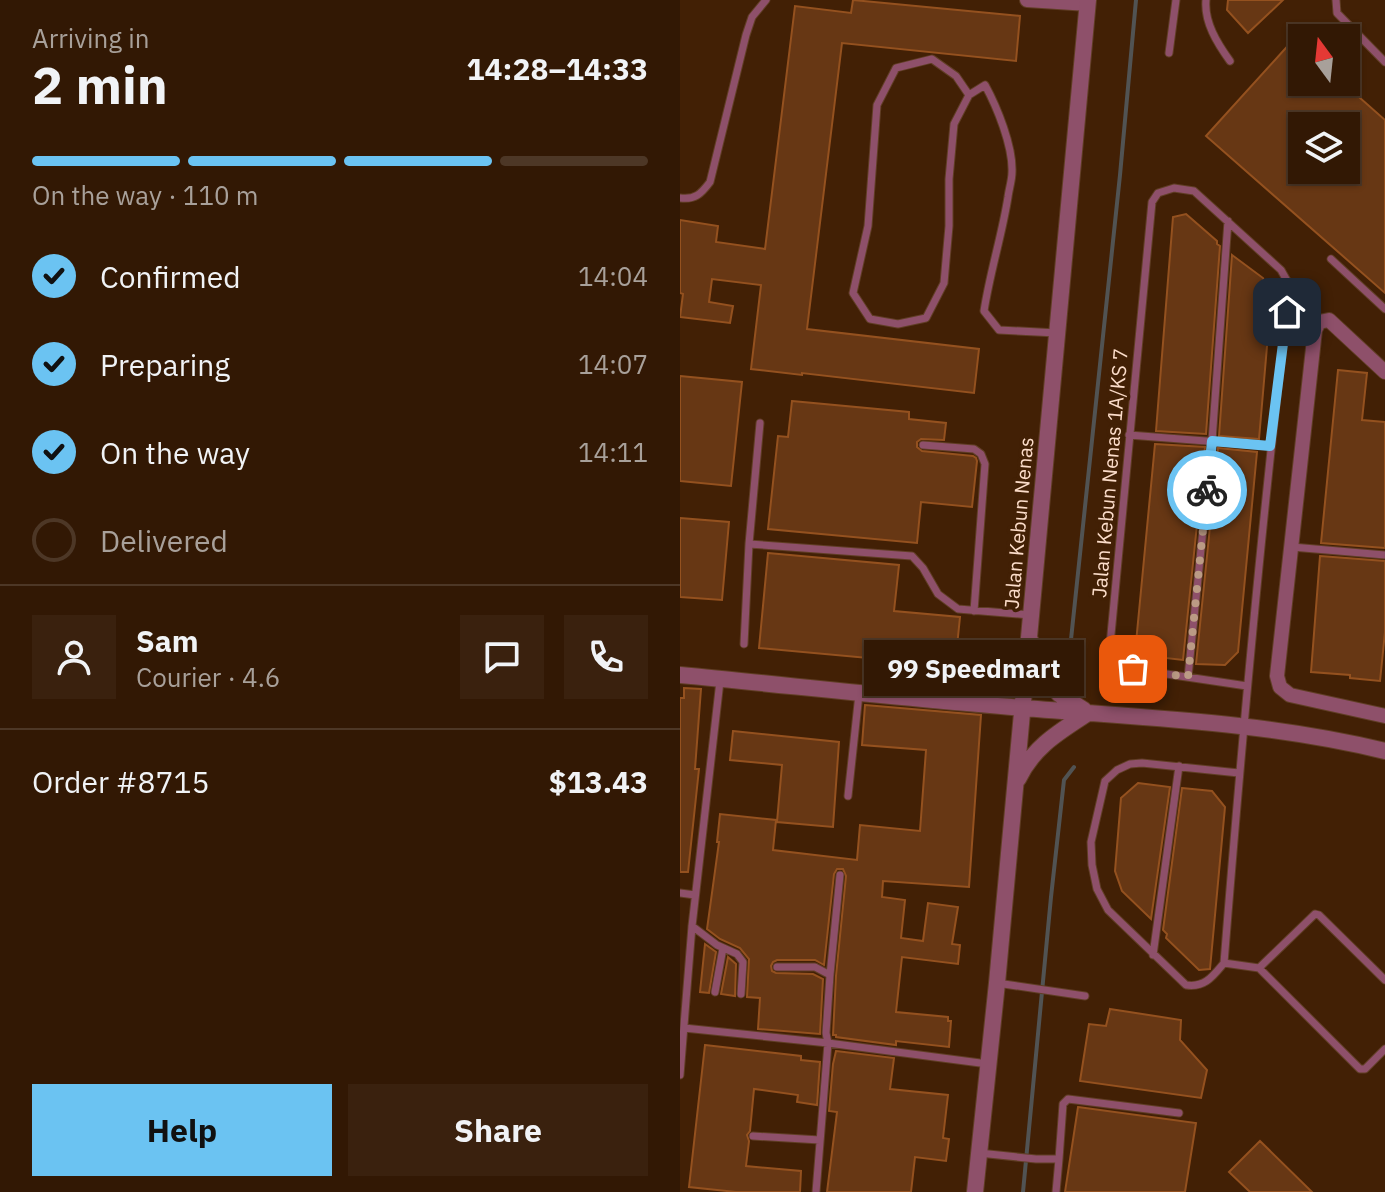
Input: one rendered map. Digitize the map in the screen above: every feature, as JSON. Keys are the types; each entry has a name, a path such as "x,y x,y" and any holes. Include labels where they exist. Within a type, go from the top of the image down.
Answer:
{"street":[{"path":"1027,0 1088,2"},
{"name":"Jalan Kebun Nenas","path":"975,1192 1088,2"},
{"path":"1385,372 1329,320 1319,322 1315,330 1277,676 1280,687 1290,695 1385,716"},
{"path":"1028,637 1059,694 1079,713"},
{"path":"680,675 1244,726 1304,734 1385,751"},
{"path":"1015,786 1025,765 1048,739 1079,713"}],"lane":[{"path":"680,198 701,195 710,182 746,35 752,17 766,0"},
{"path":"1169,53 1176,0"},
{"path":"1206,0 1205,12 1218,45 1230,61"},
{"path":"1336,0 1337,13 1385,62"},
{"path":"969,95 956,76 932,59 896,68 877,105 868,226 853,293 870,319 898,324 926,318 944,283 954,124 969,95 985,85 996,104 1012,170 1005,221 984,311 999,330 1057,333"},
{"name":"Jalan Kebun Nenas 1A/KS 7","path":"1228,221 1194,191 1174,188 1158,193 1152,202 1110,645 1117,659 1133,669 1247,686"},
{"path":"1188,677 1212,441 1228,221"},
{"path":"1228,221 1281,270 1290,286 1270,446 1224,963 1208,982 1194,987 1186,985 1108,910 1097,889 1091,842 1105,781 1117,770 1142,763 1239,773"},
{"path":"1331,259 1385,309"},
{"path":"744,644 760,423"},
{"path":"1129,435 1270,446"},
{"path":"923,445 974,449 981,454 985,464 974,611"},
{"path":"749,544 912,556 938,594 958,609 1030,615"},
{"path":"1292,547 1385,555"},
{"path":"680,1075 695,895 721,678"},
{"path":"848,796 859,692"},
{"path":"1153,955 1179,766"},
{"path":"816,1192 830,975 840,875"},
{"path":"680,893 695,895"},
{"path":"1259,968 1315,914 1385,980"},
{"path":"692,926 737,954 743,962 741,994"},
{"path":"715,992 723,948"},
{"path":"1224,963 1259,968 1360,1069 1365,1069 1385,1049"},
{"path":"777,967 815,967 830,975"},
{"path":"997,983 1085,996"},
{"path":"684,1028 989,1064"},
{"path":"1056,1192 1063,1104 1068,1099 1179,1113"},
{"path":"753,1136 820,1140"},
{"path":"979,1153 1059,1159"}],"building":[{"path":"853,0 1020,16 1016,61 842,43 807,329 979,349 974,393 751,369 761,285 712,279 709,302 733,306 730,323 680,317 683,294 680,293 680,220 718,226 716,242 765,249 795,6 851,13"},
{"path":"1228,0 1283,0 1248,33 1227,10"},
{"path":"1288,46 1288,96 1358,96 1385,120 1385,293 1206,136"},
{"path":"1186,214 1220,246 1206,434 1156,431 1173,217"},
{"path":"1232,255 1263,278 1271,300 1259,439 1219,436"},
{"path":"1338,370 1367,373 1362,420 1385,422 1385,548 1321,543"},
{"path":"680,376 742,382 731,486 680,481"},
{"path":"792,401 909,412 909,419 946,423 944,440 921,439 917,447 922,451 976,458 972,507 921,502 917,543 768,529 778,436 788,437"},
{"path":"1155,444 1205,447 1183,660 1148,656 1136,643"},
{"path":"1218,448 1257,452 1238,652 1225,665 1196,664"},
{"path":"680,518 729,522 722,600 680,597"},
{"path":"768,553 899,565 894,611 960,617 955,666 759,648"},
{"path":"1320,556 1385,561 1385,632 1380,681 1311,672"},
{"path":"684,688 701,689 695,769 699,769 688,872 680,872 680,698 684,698"},
{"path":"865,705 981,715 969,887 883,881 882,897 905,900 901,938 923,941 928,903 958,907 952,944 960,945 958,964 902,957 896,1012 948,1017 951,1021 949,1047 896,1041 896,1045 833,1035 846,876 843,869 837,869 834,874 824,965 815,960 777,960 771,966 776,973 813,974 823,979 820,1034 758,1029 760,998 747,997 749,959 740,948 707,929 720,814 776,820 773,850 857,860 860,825 920,831 926,750 862,745"},
{"path":"733,731 839,742 833,827 777,822 782,765 730,760"},
{"path":"1138,783 1170,787 1151,919 1122,891 1115,871 1121,798"},
{"path":"1182,788 1212,791 1225,807 1210,969 1199,970 1166,938 1163,930"},
{"path":"705,944 716,952 709,993 700,992"},
{"path":"728,957 736,964 735,996 721,994"},
{"path":"1110,1009 1181,1020 1180,1040 1207,1070 1201,1098 1080,1081 1089,1024 1106,1026"},
{"path":"705,1045 801,1056 801,1060 820,1062 817,1105 797,1102 798,1095 754,1089 746,1166 801,1171 800,1192 736,1192 689,1187"},
{"path":"836,1051 894,1058 890,1089 948,1095 943,1138 949,1139 946,1161 915,1157 911,1192 827,1192 837,1112 829,1111"},
{"path":"1078,1107 1196,1123 1185,1192 1065,1192"},
{"path":"1260,1141 1312,1192 1250,1192 1229,1172"}],"waterway":[{"path":"1080,676 1070,649 1136,0"},
{"path":"1023,1192 1064,780 1074,767"}],"way so far":[{"path":"1133,669 1188,677 1207,490"}],"place":[{"name":"99 Speedmart","path":"1133,669"}],"route":[{"path":"1207,490 1212,441 1270,446 1287,312"}]}
